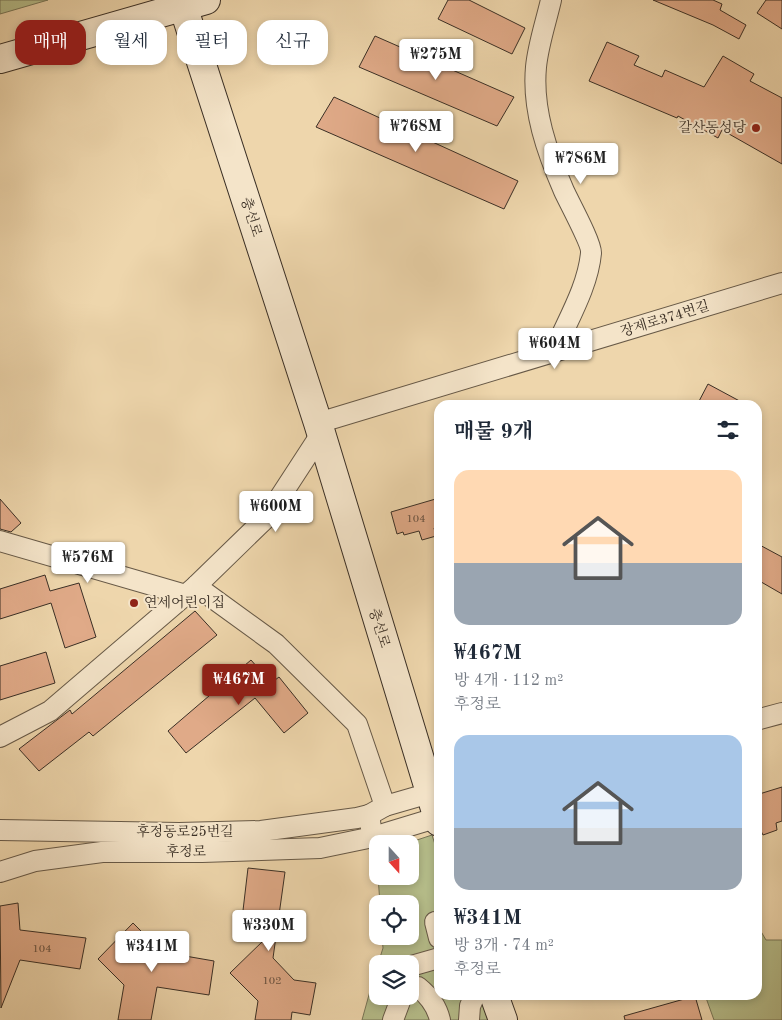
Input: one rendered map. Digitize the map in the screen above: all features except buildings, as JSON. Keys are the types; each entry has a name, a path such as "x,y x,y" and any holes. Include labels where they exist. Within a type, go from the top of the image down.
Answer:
{"street":[{"path":"551,0 536,64 535,92 542,132 552,160 563,189 592,251 585,281 554,352"},
{"path":"0,59 191,2"},
{"name":"충선로","path":"191,2 260,246 320,429 434,805"},
{"name":"장제로374번길","path":"320,429 554,352 782,283"},
{"path":"0,737 50,711 191,590 267,517 320,429"},
{"path":"0,541 191,590 276,644 357,724 377,811 373,835"},
{"path":"762,718 782,713"},
{"path":"377,811 434,812"},
{"name":"후정동로25번길","path":"0,830 179,834 261,831 357,818 377,811"},
{"name":"후정로","path":"378,835 434,813"},
{"name":"후정로","path":"0,872 35,861 102,852 202,852 320,848 369,838"},
{"path":"419,964 434,959"},
{"path":"419,988 434,996"},
{"path":"435,1000 440,1020"},
{"path":"496,1000 503,1020"},
{"path":"393,1020 399,1005"}],"green space":[{"path":"0,0 48,0 0,14"},
{"path":"432,835 434,841 434,1000 484,1000 490,1020 362,1020 369,995 369,1005 419,1005 419,955 381,955 383,945 419,945 419,895 379,895 379,885 419,885 419,839"},
{"path":"762,933 766,940 782,940 782,1020 714,1020 707,1000 762,1000"}],"place":[{"name":"갈산동성당","path":"756,128"},
{"name":"연세어린이집","path":"134,603"}]}
